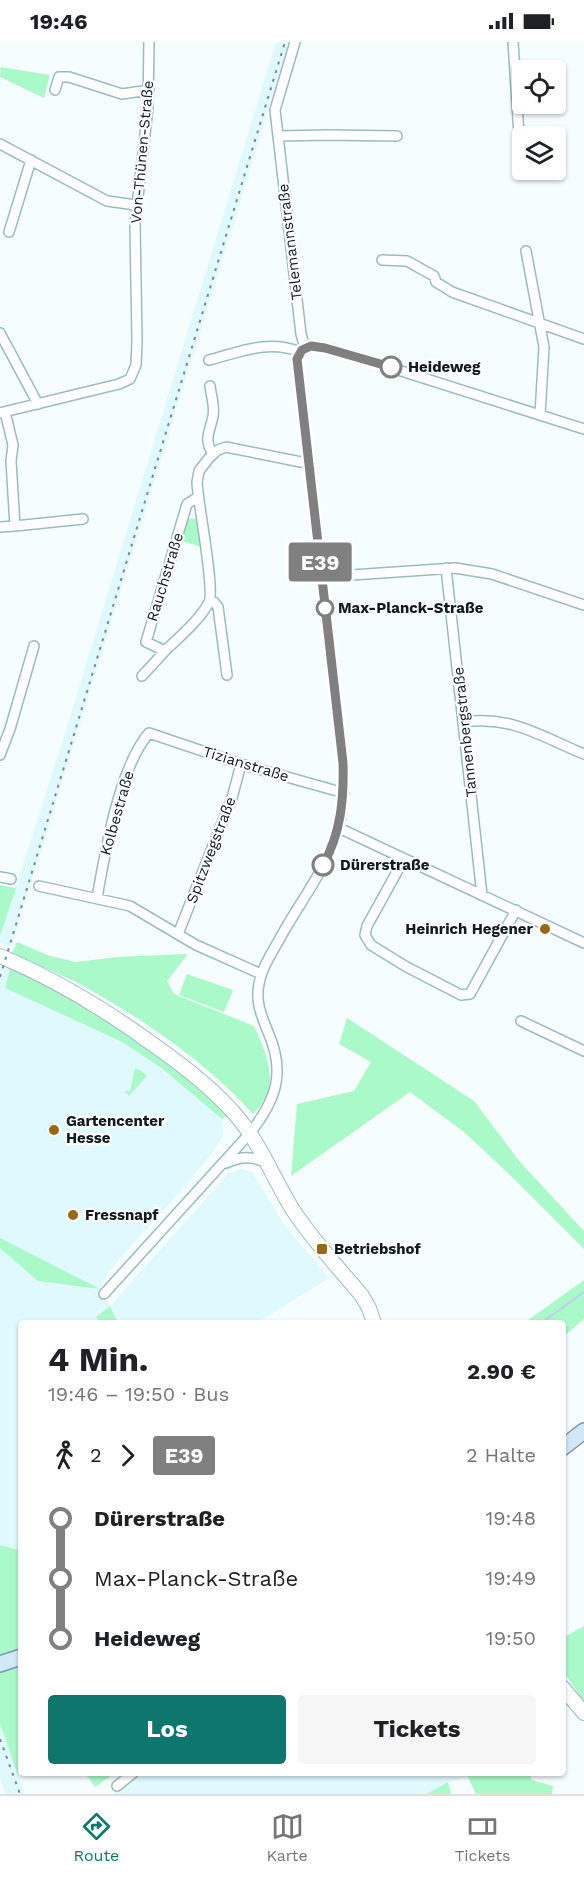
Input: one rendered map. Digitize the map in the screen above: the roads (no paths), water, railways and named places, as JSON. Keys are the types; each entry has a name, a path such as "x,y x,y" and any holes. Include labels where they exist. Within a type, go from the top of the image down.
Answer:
{"main road":[{"path":"0,956 82,996 136,1032 204,1083 231,1109 250,1133 270,1165 294,1212 362,1296 373,1320"},
{"path":"566,1445 584,1431"},
{"path":"0,1664 18,1658"},
{"path":"566,1692 584,1713"}],"street":[{"name":"Von-Thünen-Straße","path":"38,404 123,383 133,376 137,341 136,205 149,90 149,42"},
{"name":"Telemannstraße","path":"261,974 326,858 339,828 344,793 343,763 298,366 298,355 303,350 276,110 296,42"},
{"path":"513,42 518,126"},
{"path":"55,90 59,77 69,77 122,94 149,90"},
{"path":"278,136 338,134 397,136"},
{"path":"0,144 107,201 136,205"},
{"path":"9,232 32,160"},
{"path":"526,251 544,347 540,415"},
{"path":"382,260 407,261 434,276 436,282 452,292 584,339"},
{"path":"0,333 38,404 3,413 13,445 10,461 15,526"},
{"path":"209,360 270,345 303,350 315,346 332,349 584,429"},
{"path":"210,386 213,415 206,440 213,454 221,449 232,448 308,462"},
{"name":"Rauchstraße","path":"213,454 196,477 210,581 210,601 218,607 227,675"},
{"name":"Rauchstraße","path":"165,651 146,642 187,504 198,496"},
{"path":"0,527 83,519"},
{"path":"322,577 446,568 492,574 584,605"},
{"name":"Tannenbergstraße","path":"446,568 482,895"},
{"path":"142,676 210,601"},
{"path":"0,755 10,729 34,646"},
{"path":"464,722 482,720 514,724 584,754"},
{"name":"Tizianstraße","path":"149,733 242,764 344,793"},
{"name":"Kolbestraße","path":"98,898 106,845 129,768 142,741 149,733"},
{"name":"Spitzwegstraße","path":"177,934 232,798 242,764"},
{"path":"339,828 584,943"},
{"path":"404,859 367,926 366,936 371,945 405,966 461,995 470,994 516,910"},
{"path":"0,877 11,879"},
{"path":"39,886 130,906 196,945 261,974 257,998 260,1013 273,1044 278,1071 277,1084 269,1107 250,1133 104,1294"},
{"path":"521,1021 584,1051"},
{"path":"223,1164 235,1159 251,1157 270,1165"},
{"path":"117,1786 129,1776"}],"waterway":[{"path":"545,1320 584,1292"}],"railway":[{"path":"0,977 285,42"},
{"path":"0,1739 20,1794"}],"place":[{"name":"Heideweg","path":"391,367"},
{"name":"Max-Planck-Straße","path":"325,608"},
{"name":"Dürerstraße","path":"323,865"},
{"name":"Heinrich Hegener","path":"545,929"},
{"name":"Gartencenter Hesse","path":"54,1130"},
{"name":"Fressnapf","path":"73,1215"},
{"name":"Betriebshof","path":"322,1249"}]}
